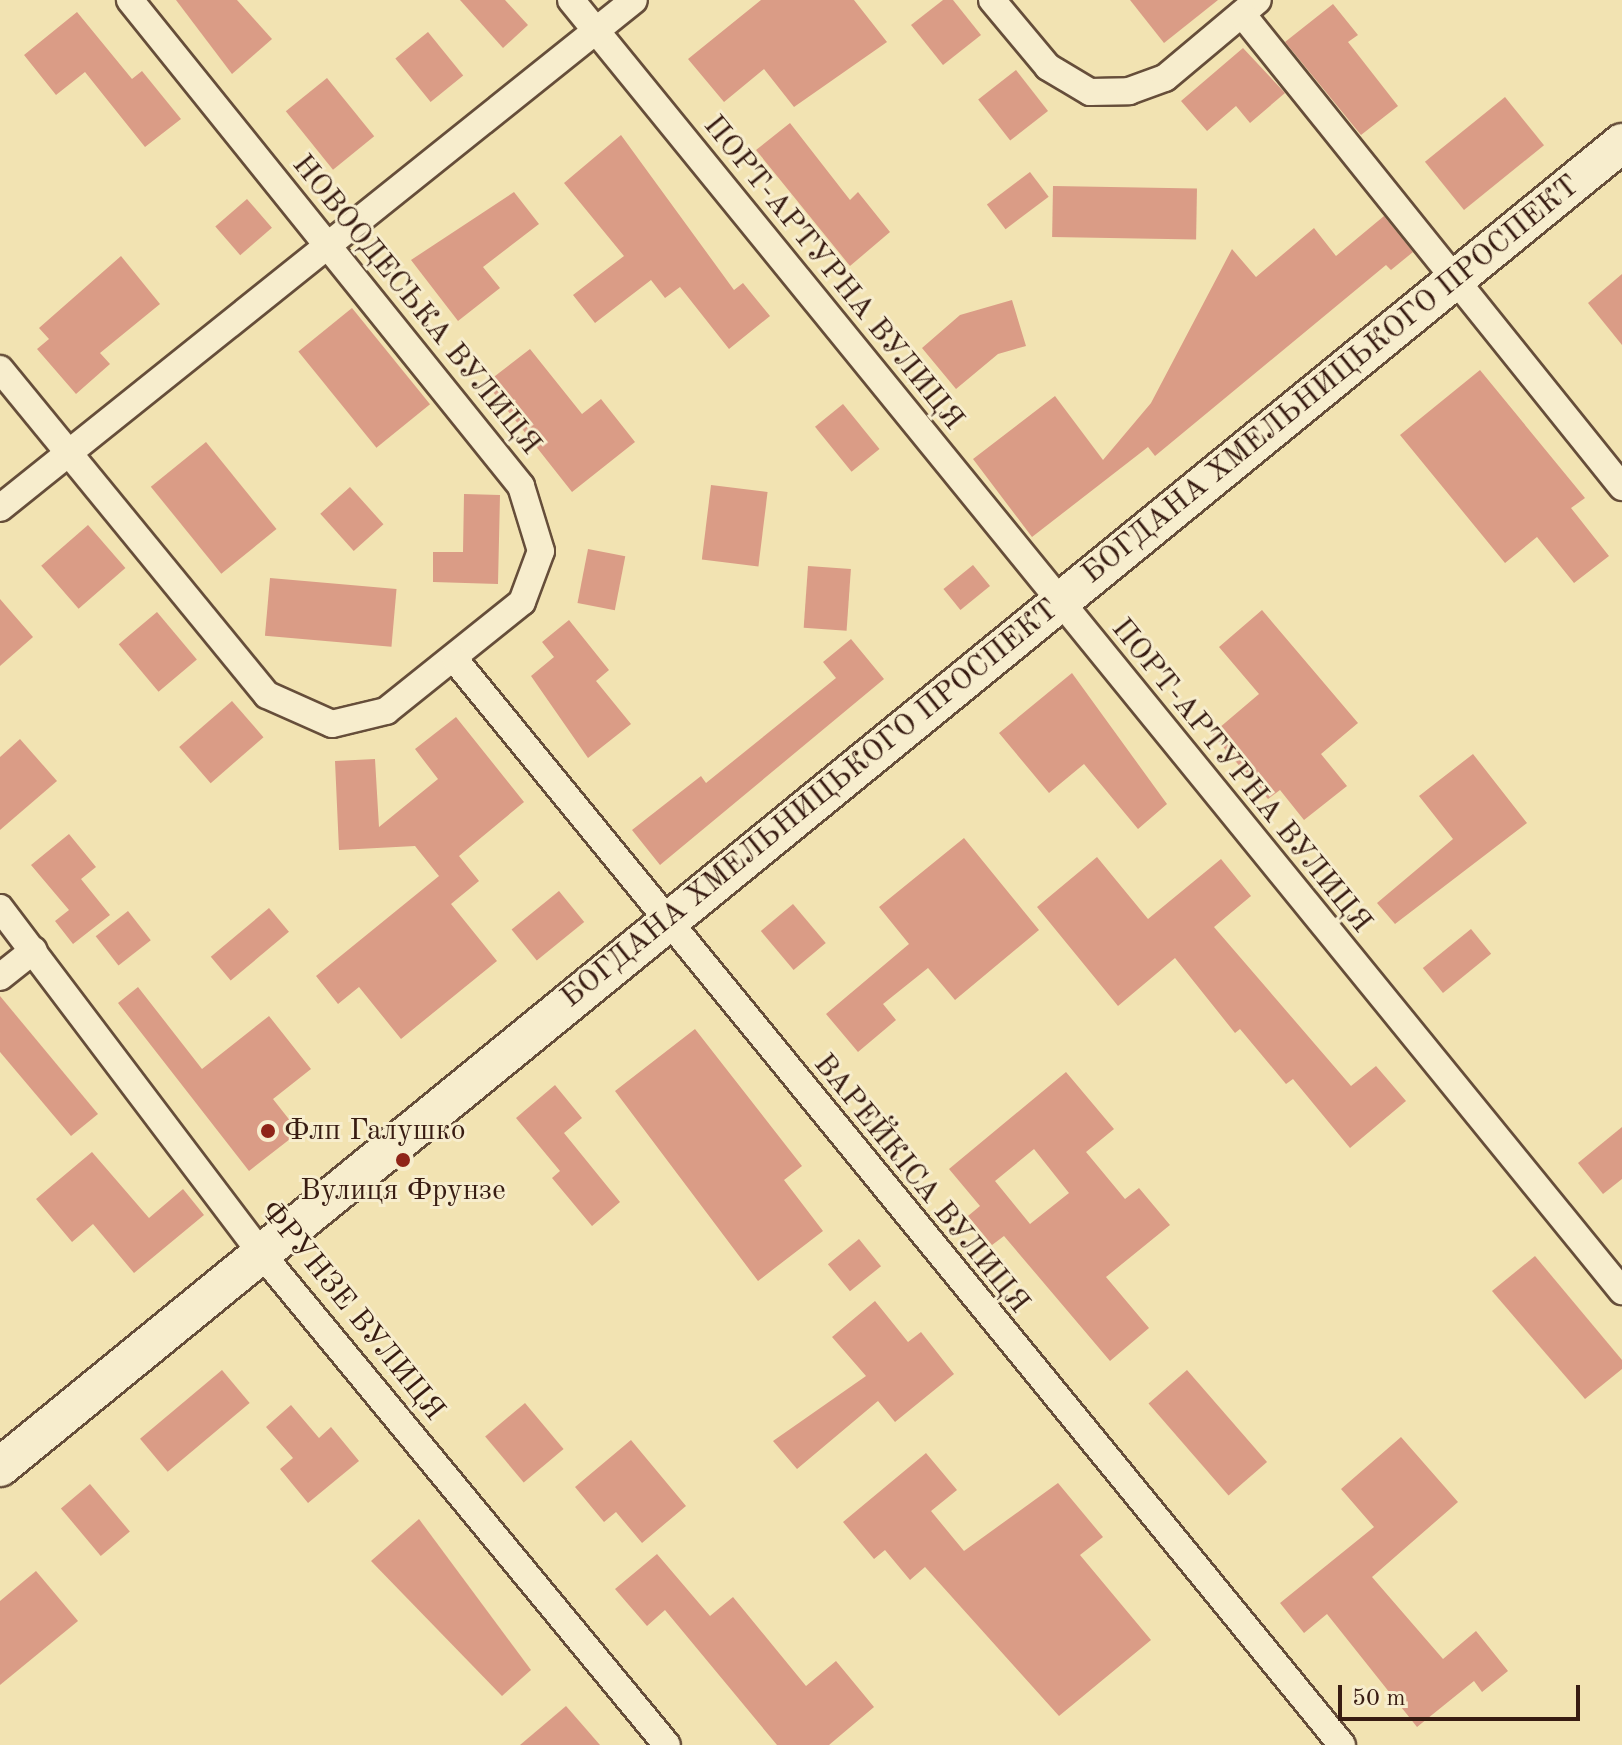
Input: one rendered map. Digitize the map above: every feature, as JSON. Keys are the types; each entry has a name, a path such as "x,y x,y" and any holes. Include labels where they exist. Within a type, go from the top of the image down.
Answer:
{"main road":[{"name":"БОГДАНА ХМЕЛЬНИЦЬКОГО ПРОСПЕКТ","path":"0,1467 1622,143"}],"street":[{"name":"НОВООДЕСЬКА ВУЛИЦЯ","path":"0,369 267,695 332,724 386,711 456,661 522,602 541,551 521,486 130,0"},
{"name":"ПОРТ-АРТУРНА ВУЛИЦЯ","path":"571,0 1057,602 1622,1291"},
{"path":"0,508 634,0"},
{"path":"992,0 1048,67 1090,92 1129,91 1165,78 1250,7 1454,279 1622,487"},
{"name":"ВАРЕЙКІСА ВУЛИЦЯ","path":"456,661 665,923 1342,1745"},
{"name":"ФРУНЗЕ ВУЛИЦЯ","path":"0,908 260,1252 667,1745"},
{"path":"0,977 34,950"}],"building":[{"path":"176,0 237,0 272,39 232,74"},
{"path":"460,0 505,0 528,25 503,48"},
{"path":"761,0 854,0 887,42 794,107 764,69 724,102 688,59"},
{"path":"943,0 953,0 981,35 943,65 911,25"},
{"path":"1130,0 1218,0 1164,43"},
{"path":"1333,4 1358,35 1348,42 1398,106 1361,135 1285,42"},
{"path":"77,12 132,79 142,71 181,119 145,147 85,72 56,95 24,55"},
{"path":"428,32 463,76 431,102 395,58"},
{"path":"1243,48 1285,93 1250,123 1236,106 1207,131 1181,101"},
{"path":"1016,70 1048,111 1010,141 978,100"},
{"path":"327,78 374,136 333,170 286,111"},
{"path":"1505,97 1544,145 1464,210 1425,162"},
{"path":"790,123 850,200 858,192 890,232 850,266 756,150"},
{"path":"621,135 734,290 743,283 770,316 729,349 680,287 665,298 651,280 595,323 573,295 624,256 564,183"},
{"path":"1030,172 1049,197 1006,229 987,204"},
{"path":"1053,186 1197,189 1196,240 1052,237"},
{"path":"514,192 539,224 483,267 500,288 458,321 411,260"},
{"path":"247,199 272,228 240,255 215,227"},
{"path":"1384,216 1413,252 1391,270 1386,265 1155,456 1148,447 1032,537 973,459 1055,396 1103,460 1151,403 1232,249 1256,277 1314,228 1336,256"},
{"path":"121,256 160,304 100,353 110,364 76,394 37,349 49,339 39,328"},
{"path":"1622,274 1622,345 1588,303"},
{"path":"1012,300 1026,346 998,354 956,389 922,348 960,315"},
{"path":"352,308 430,404 376,448 298,351"},
{"path":"530,349 582,414 601,399 635,442 572,492 486,383"},
{"path":"1480,370 1585,498 1571,508 1609,556 1574,583 1537,537 1505,563 1400,435"},
{"path":"843,404 880,449 852,472 815,427"},
{"path":"206,442 276,529 221,574 151,487"},
{"path":"711,485 768,492 758,566 702,559"},
{"path":"350,487 383,524 354,551 320,514"},
{"path":"464,494 500,495 498,584 433,582 433,552 463,552"},
{"path":"88,525 125,568 79,609 41,566"},
{"path":"588,549 625,556 615,610 578,603"},
{"path":"973,565 990,586 960,610 943,589"},
{"path":"808,566 851,569 847,631 804,628"},
{"path":"270,578 397,589 391,647 265,636"},
{"path":"0,599 33,637 0,666"},
{"path":"1262,610 1358,723 1321,754 1347,786 1304,820 1280,790 1268,799 1212,734 1259,694 1219,647"},
{"path":"157,612 197,659 159,692 119,644"},
{"path":"569,620 609,670 596,681 631,724 588,758 531,676 554,657 542,642"},
{"path":"851,639 884,679 660,865 632,830 701,776 706,783 836,678 823,662"},
{"path":"1072,673 1167,804 1138,829 1084,764 1049,793 999,733"},
{"path":"232,701 263,737 211,783 179,747"},
{"path":"456,717 524,802 459,856 479,881 451,904 497,961 401,1039 359,987 338,1004 316,976 439,876 415,846 339,850 335,761 375,759 379,827 438,779 415,749"},
{"path":"20,739 57,781 0,830 0,757"},
{"path":"1473,754 1527,823 1395,924 1377,903 1453,839 1419,796"},
{"path":"69,834 96,867 81,879 110,915 73,944 55,921 69,910 31,865"},
{"path":"964,838 1039,930 955,1000 928,968 883,1004 896,1020 858,1052 826,1014 909,944 879,907"},
{"path":"1097,857 1148,919 1221,859 1251,896 1214,927 1351,1086 1376,1066 1406,1101 1350,1148 1293,1079 1286,1084 1240,1029 1235,1033 1175,958 1118,1006 1037,907"},
{"path":"559,891 584,922 537,960 512,929"},
{"path":"793,904 826,943 794,970 761,931"},
{"path":"269,908 289,932 231,981 211,957"},
{"path":"128,911 151,940 118,965 96,936"},
{"path":"1471,929 1491,954 1443,993 1423,968"},
{"path":"138,987 202,1069 269,1016 311,1069 273,1099 299,1132 249,1171 118,1003"},
{"path":"0,996 98,1114 71,1136 0,1052"},
{"path":"695,1029 802,1166 784,1180 823,1231 758,1281 615,1091"},
{"path":"1066,1072 1114,1129 1086,1152 1125,1199 1139,1188 1170,1225 1106,1277 1149,1328 1110,1361 1004,1236 992,1245 968,1216 980,1206 949,1169","holes":["1034,1149 1069,1193 1030,1224 995,1181"]},
{"path":"555,1085 582,1118 564,1133 620,1202 592,1226 552,1178 560,1171 516,1118"},
{"path":"1622,1127 1622,1179 1603,1194 1578,1163"},
{"path":"92,1152 149,1218 183,1189 204,1215 134,1273 93,1224 72,1242 36,1199"},
{"path":"859,1239 881,1266 850,1291 828,1264"},
{"path":"1535,1256 1622,1360 1622,1369 1585,1399 1492,1291"},
{"path":"875,1301 908,1342 921,1332 954,1374 895,1422 878,1401 797,1469 773,1441 866,1376 832,1337"},
{"path":"222,1370 250,1403 168,1472 140,1439"},
{"path":"1187,1370 1267,1462 1229,1496 1149,1403"},
{"path":"525,1403 564,1449 524,1482 485,1436"},
{"path":"291,1405 319,1438 331,1427 359,1461 308,1503 280,1469 293,1458 266,1427"},
{"path":"1401,1437 1458,1502 1372,1577 1443,1659 1476,1631 1508,1671 1482,1692 1474,1681 1417,1727 1327,1614 1304,1633 1280,1603 1374,1527 1341,1489"},
{"path":"631,1440 686,1506 642,1543 616,1512 604,1522 575,1487"},
{"path":"926,1453 957,1490 931,1511 964,1551 1058,1483 1103,1537 1080,1555 1151,1640 1059,1716 925,1567 910,1580 885,1550 874,1559 843,1522"},
{"path":"90,1484 130,1531 101,1556 61,1508"},
{"path":"419,1519 531,1670 502,1696 371,1561"},
{"path":"657,1554 710,1616 733,1597 806,1686 836,1661 874,1707 829,1745 777,1745 665,1610 647,1626 615,1589"},
{"path":"36,1571 78,1621 0,1685 0,1601"},
{"path":"566,1706 600,1745 520,1745"}],"place":[{"name":"Флп Галушко","path":"268,1131"},
{"name":"Вулиця Фрунзе","path":"403,1160"}]}
